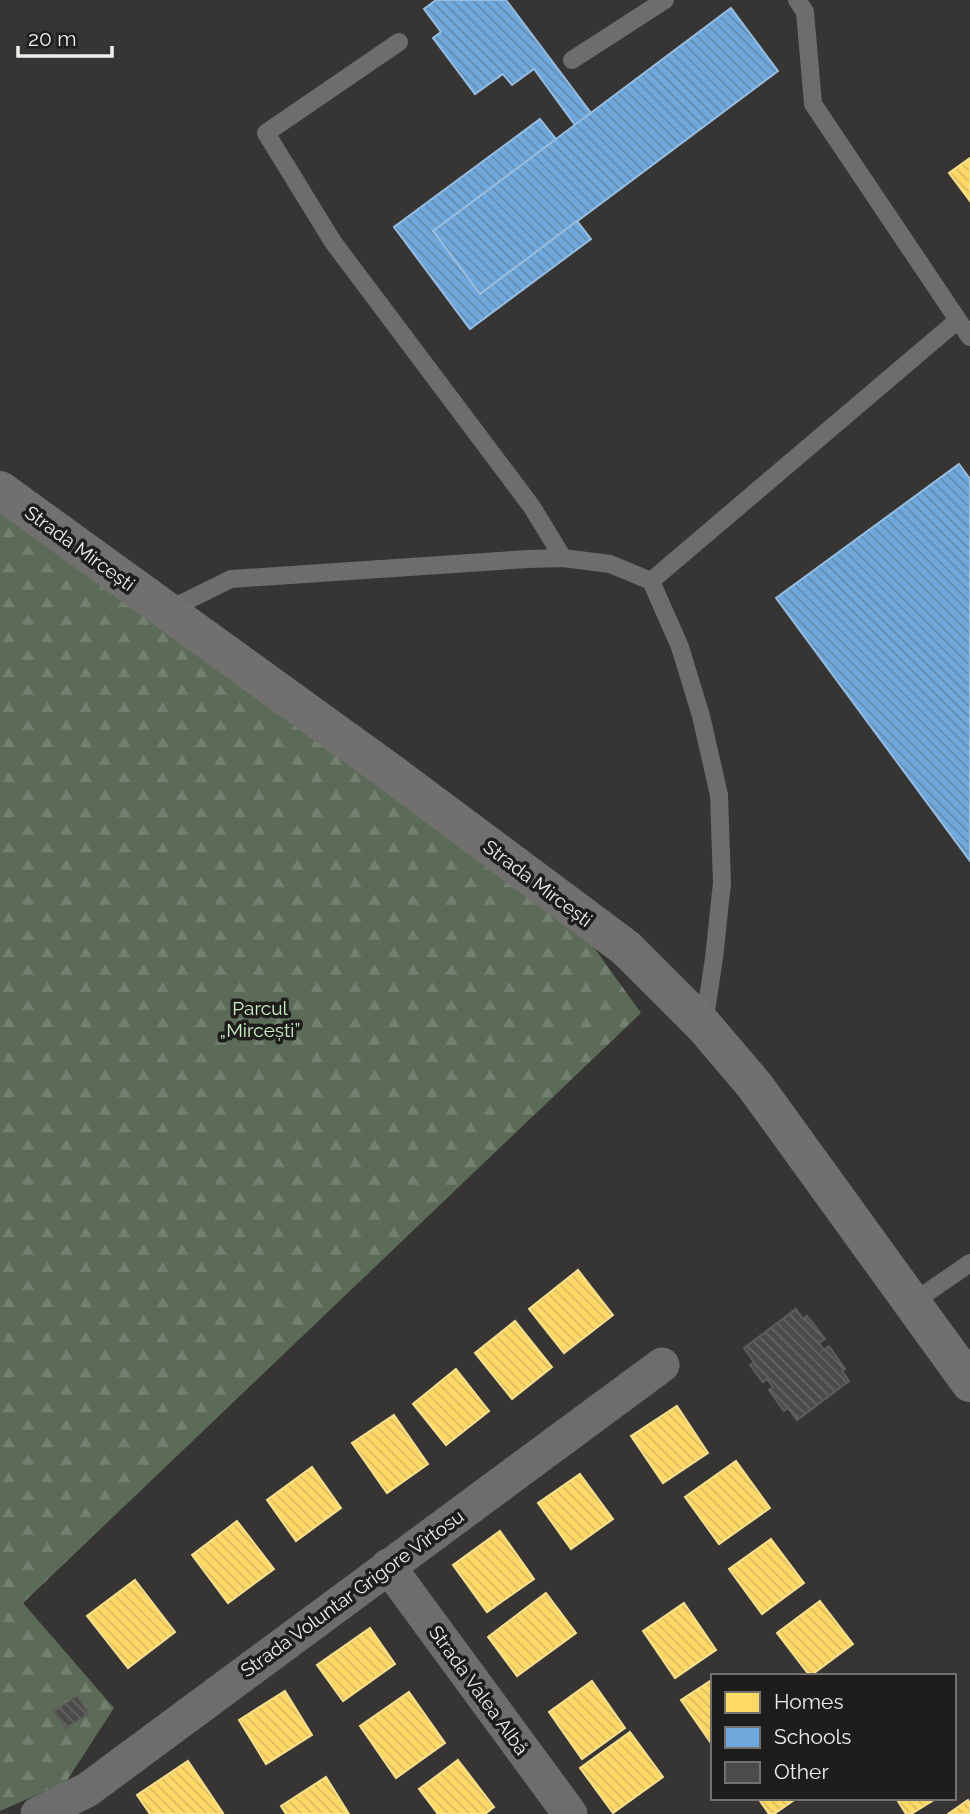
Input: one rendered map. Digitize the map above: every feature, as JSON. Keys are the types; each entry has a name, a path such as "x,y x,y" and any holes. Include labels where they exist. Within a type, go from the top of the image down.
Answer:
{"main road":[{"name":"Strada Mircești","path":"0,491 394,775 626,948 704,1026 755,1086 970,1383"}],"street":[{"name":"Strada Voluntar Grigore Vîrtosu","path":"38,1814 95,1802 388,1566 662,1365"},
{"name":"Strada Valea Albă","path":"388,1566 570,1814"}],"lane":[{"path":"572,60 665,0"},
{"path":"797,0 805,12 813,104 970,337"},
{"path":"399,41 267,133 333,242 532,507 563,558"},
{"path":"651,581 958,320"},
{"path":"166,611 231,579 528,559 563,558 610,564 651,581 680,647 701,716 719,795 722,883 704,1026"},
{"path":"912,1303 970,1263"}],"green space":[{"name":"Parcul „Mircești”","path":"0,507 585,935 641,1013 23,1603 114,1708 66,1782 0,1811"}],"building: Homes":[{"path":"970,158 970,201 949,173"},
{"path":"578,1270 613,1315 564,1353 529,1309"},
{"path":"515,1321 552,1367 512,1399 475,1353"},
{"path":"456,1369 489,1411 446,1445 413,1404"},
{"path":"677,1406 708,1453 663,1483 631,1436"},
{"path":"394,1415 428,1464 387,1493 352,1443"},
{"path":"736,1461 770,1508 719,1544 685,1497"},
{"path":"312,1467 341,1508 296,1541 267,1500"},
{"path":"580,1474 613,1519 571,1549 538,1503"},
{"path":"237,1521 274,1569 228,1603 192,1555"},
{"path":"500,1531 534,1579 487,1612 453,1565"},
{"path":"771,1539 804,1583 762,1614 729,1569"},
{"path":"135,1580 175,1632 128,1668 87,1616"},
{"path":"546,1593 576,1633 517,1676 488,1637"},
{"path":"820,1601 853,1644 813,1674 808,1674 777,1633"},
{"path":"684,1603 716,1650 675,1678 643,1631"},
{"path":"370,1628 395,1664 343,1701 317,1665"},
{"path":"711,1680 711,1743 681,1700"},
{"path":"592,1681 625,1728 582,1759 549,1712"},
{"path":"285,1691 312,1735 266,1764 239,1720"},
{"path":"409,1692 445,1743 396,1778 360,1726"},
{"path":"630,1732 663,1777 613,1813 580,1768"},
{"path":"458,1760 494,1807 485,1814 438,1814 419,1789"},
{"path":"188,1761 223,1813 150,1814 137,1795"},
{"path":"326,1777 349,1814 286,1814 281,1806"},
{"path":"759,1800 794,1800 774,1814 769,1814"},
{"path":"897,1800 934,1800 911,1814 906,1814"},
{"path":"968,1800 970,1814 948,1814"}],"building: Schools":[{"path":"436,0 506,0 591,113 575,125 534,69 512,85 503,74 475,94 433,38 441,32 424,9"},
{"path":"731,8 778,71 480,294 433,231"},
{"path":"540,119 556,139 433,231 480,294 577,221 591,239 470,329 394,227"},
{"path":"959,464 970,479 970,861 776,598"}],"building: Other":[{"path":"796,1309 803,1319 807,1316 825,1339 819,1343 824,1350 829,1346 845,1369 842,1371 849,1381 797,1420 788,1408 784,1411 769,1390 773,1387 767,1379 763,1382 750,1365 754,1362 744,1348"},
{"path":"77,1696 89,1713 66,1728 54,1711"}]}
